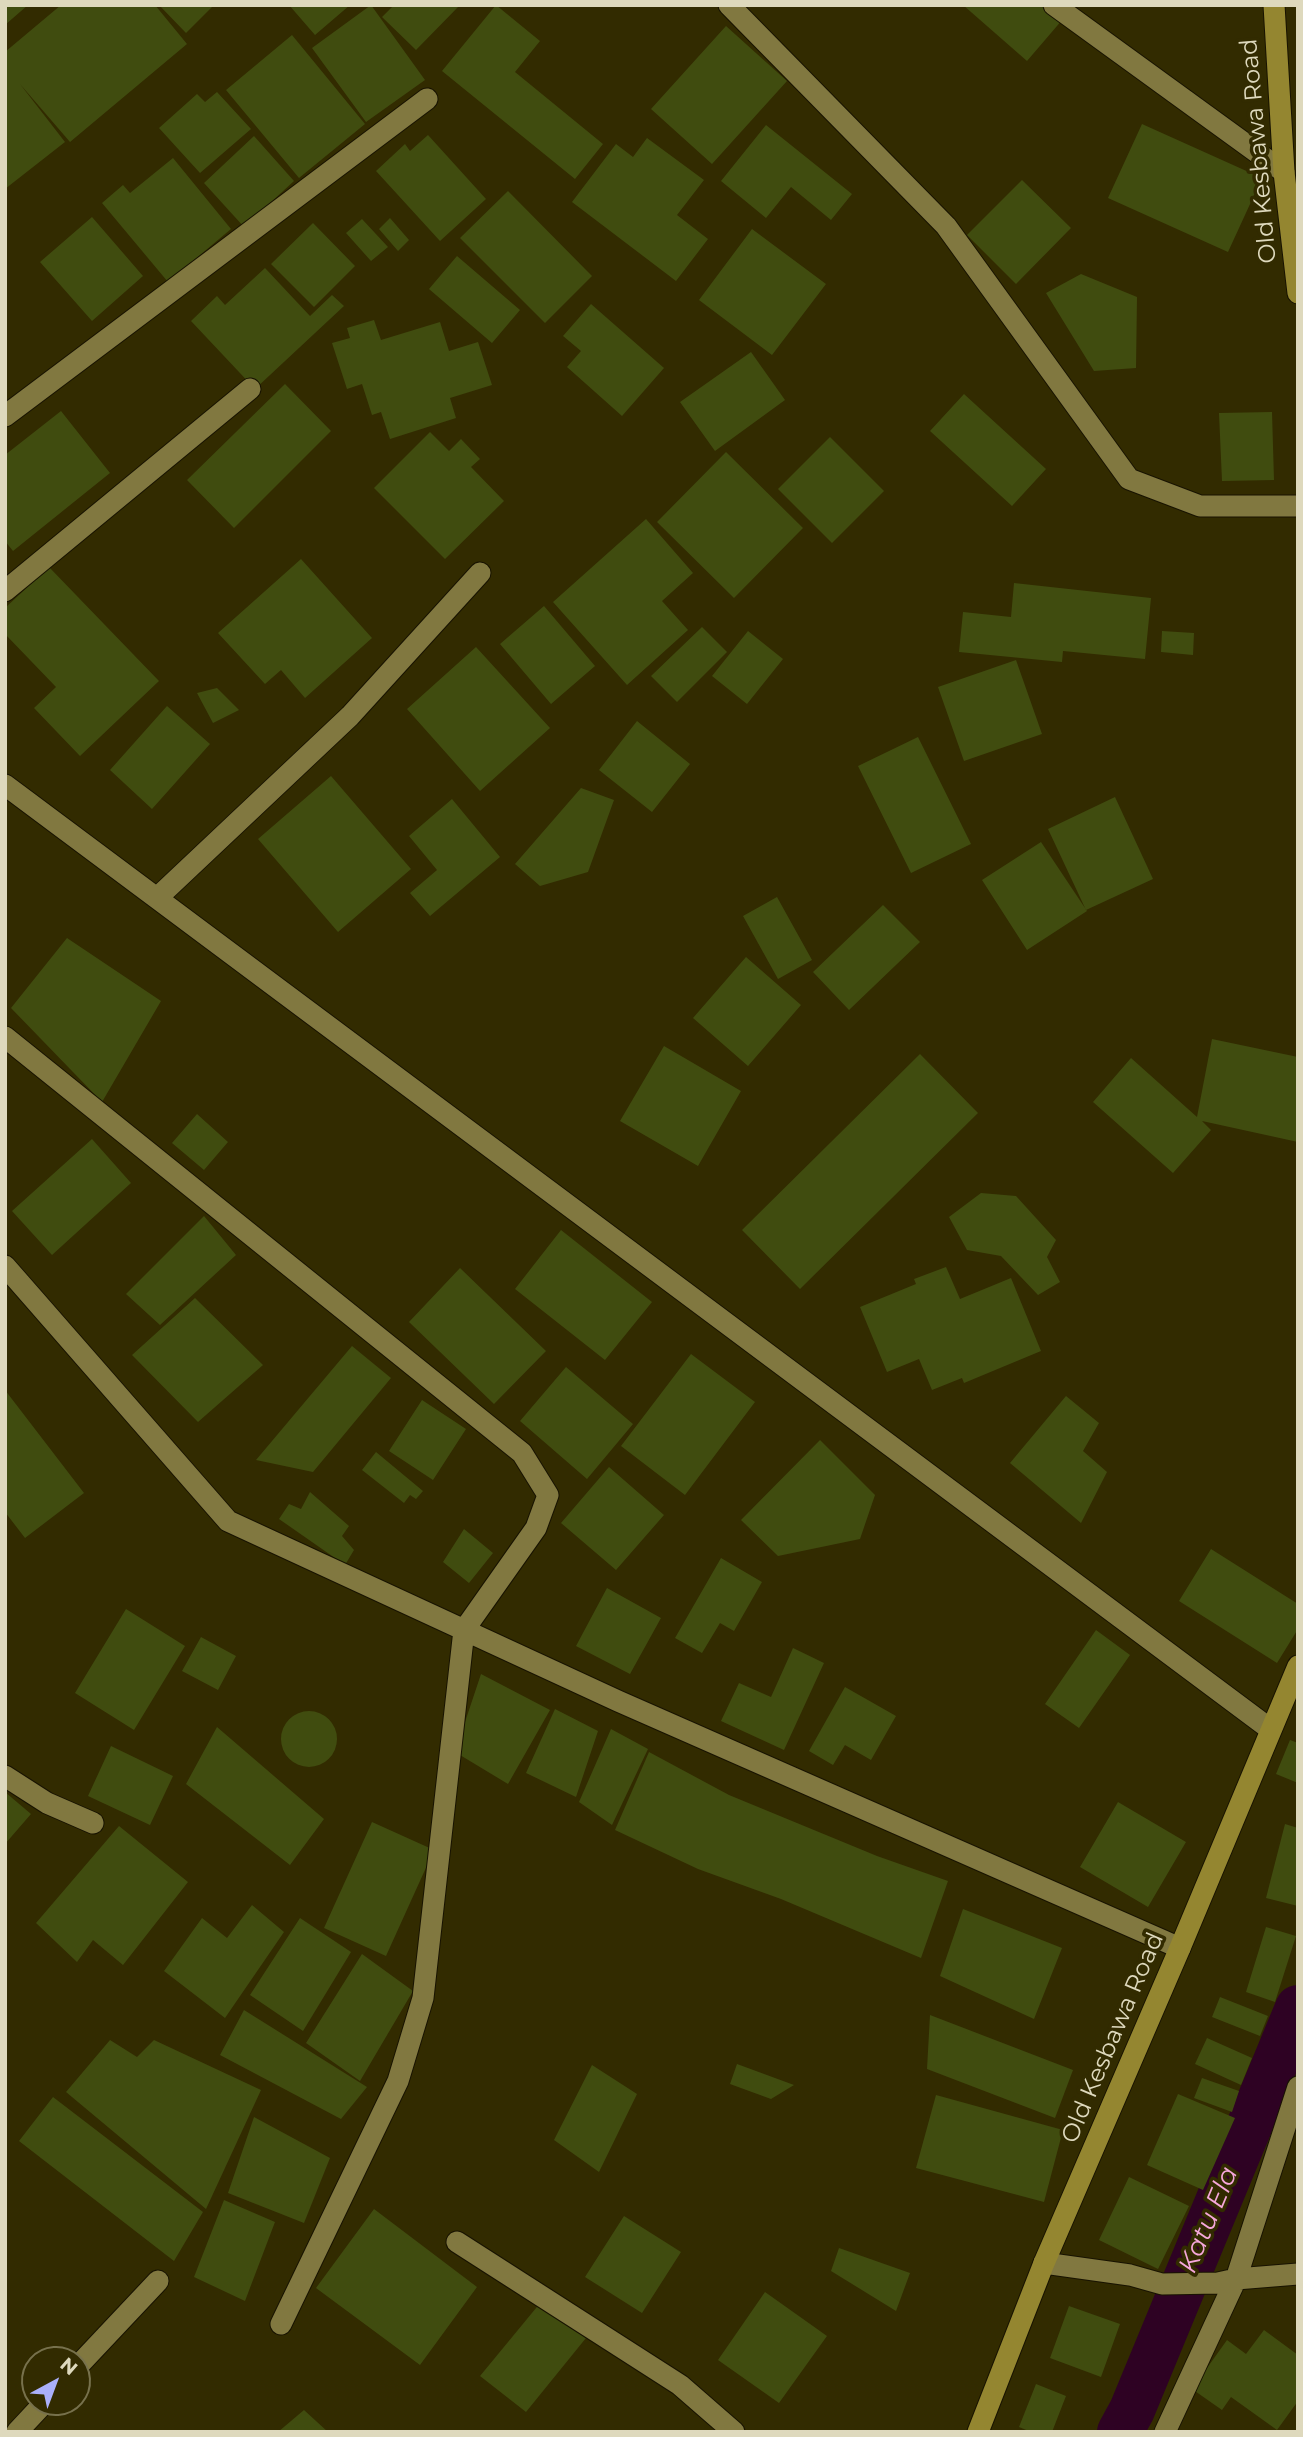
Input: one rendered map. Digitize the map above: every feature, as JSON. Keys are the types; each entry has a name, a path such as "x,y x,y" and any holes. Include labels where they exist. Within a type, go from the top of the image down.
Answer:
{"main road":[{"name":"Old Kesbawa Road","path":"1274,5 1284,173 1298,293"},
{"name":"Old Kesbawa Road","path":"978,2432 1044,2263 1298,1666"}],"street":[{"path":"729,5 946,226 1129,479 1200,506 1298,506"},
{"path":"1054,5 1284,173"},
{"path":"5,416 427,99"},
{"path":"5,591 250,389"},
{"path":"157,898 349,716 480,573"},
{"path":"5,785 1270,1729"},
{"path":"5,1037 522,1453 548,1495 536,1528 464,1630 423,1998 398,2081 281,2324"},
{"path":"5,1266 228,1521 618,1701 1180,1948"},
{"path":"5,1776 47,1803 93,1823"},
{"path":"1165,2432 1227,2281 1298,2087"},
{"path":"457,2242 680,2385 734,2432"},
{"path":"1044,2263 1130,2275 1163,2284 1298,2274"},
{"path":"91,2352 158,2281"},
{"path":"17,2432 32,2416"}],"building":[{"path":"5,5 28,5 5,25"},
{"path":"61,5 155,5 187,44 70,142 20,84 65,142 5,189 5,52"},
{"path":"159,5 214,5 186,33"},
{"path":"289,5 350,5 315,35"},
{"path":"371,5 425,80 366,122 312,48"},
{"path":"394,5 460,5 416,50 382,17"},
{"path":"496,5 540,41 515,72 603,144 575,179 442,71"},
{"path":"963,5 1048,5 1063,19 1027,61"},
{"path":"726,26 787,81 712,164 651,109"},
{"path":"292,35 365,124 299,178 226,90"},
{"path":"217,92 251,129 200,173 159,128 197,94 205,102"},
{"path":"1142,124 1262,178 1228,252 1108,198"},
{"path":"766,125 852,194 831,220 791,187 766,218 721,181"},
{"path":"428,135 486,199 440,241 376,171 405,144 410,151"},
{"path":"254,136 294,181 244,227 204,183"},
{"path":"647,138 704,180 677,215 708,239 676,281 572,202 616,144 633,157"},
{"path":"173,158 231,229 168,282 102,203 123,185 130,193"},
{"path":"1022,180 1071,228 1016,284 967,235"},
{"path":"508,191 592,276 545,323 460,238"},
{"path":"92,217 143,276 92,321 40,262"},
{"path":"390,218 409,240 398,251 379,229"},
{"path":"362,219 388,247 371,261 346,233"},
{"path":"313,223 355,266 314,307 271,264"},
{"path":"752,229 826,284 772,355 699,300"},
{"path":"457,256 520,310 492,343 429,289"},
{"path":"265,268 310,316 332,295 344,306 255,389 191,321 217,296 225,305"},
{"path":"1081,274 1137,297 1136,368 1094,371 1046,293"},
{"path":"591,304 664,368 622,416 567,367 581,351 563,336"},
{"path":"374,320 381,340 440,322 449,351 478,342 492,385 450,398 456,418 390,439 381,412 372,415 362,384 347,389 332,343 350,338 347,328"},
{"path":"751,352 785,400 715,451 680,402"},
{"path":"285,384 331,431 234,528 187,480"},
{"path":"964,394 1046,469 1012,506 930,431"},
{"path":"61,411 110,473 13,551 5,541 5,455"},
{"path":"1272,412 1274,480 1222,481 1219,413"},
{"path":"430,432 449,451 461,439 480,459 471,467 504,501 445,559 374,488"},
{"path":"830,437 884,491 832,543 778,489"},
{"path":"726,452 803,528 734,598 657,522"},
{"path":"646,519 693,573 662,601 688,630 627,685 553,602"},
{"path":"301,559 372,638 305,698 281,670 265,684 218,633"},
{"path":"49,567 159,681 80,756 34,708 56,687 5,634 5,608"},
{"path":"1014,583 1151,598 1145,659 1063,651 1062,662 959,652 963,612 1011,617"},
{"path":"544,606 595,666 551,704 500,644"},
{"path":"702,627 727,652 677,702 651,676"},
{"path":"748,631 783,659 747,704 712,676"},
{"path":"1162,631 1194,633 1193,655 1161,652"},
{"path":"476,647 550,728 480,791 407,709"},
{"path":"1016,660 1042,734 964,761 938,687"},
{"path":"217,688 239,710 213,723 197,693"},
{"path":"167,706 210,744 152,809 110,770"},
{"path":"637,721 690,764 652,812 599,770"},
{"path":"918,737 971,844 911,873 858,766"},
{"path":"331,776 411,869 338,932 258,839"},
{"path":"581,788 614,800 588,872 540,886 515,864"},
{"path":"1115,797 1153,879 1086,910 1048,829"},
{"path":"452,799 500,857 430,916 410,893 437,870 409,836"},
{"path":"1041,842 1087,911 1027,950 982,880"},
{"path":"777,897 812,960 778,979 743,916"},
{"path":"883,905 920,942 849,1010 813,972"},
{"path":"67,938 161,1001 102,1102 11,1008"},
{"path":"746,957 801,1005 748,1066 693,1018"},
{"path":"1212,1039 1298,1057 1298,1142 1202,1121 1211,1130 1173,1173 1093,1102 1131,1058 1197,1117"},
{"path":"664,1046 741,1091 698,1166 620,1121"},
{"path":"920,1054 978,1113 800,1289 742,1230"},
{"path":"197,1114 228,1142 204,1170 172,1143"},
{"path":"92,1139 131,1183 52,1255 12,1211"},
{"path":"981,1193 1016,1196 1056,1240 1047,1257 1060,1282 1038,1295 1001,1256 967,1250 949,1217"},
{"path":"204,1216 236,1255 160,1325 126,1294"},
{"path":"561,1230 652,1302 605,1360 515,1289"},
{"path":"946,1267 960,1299 1011,1278 1041,1351 964,1383 962,1378 932,1390 919,1359 887,1372 860,1307 916,1284 914,1279"},
{"path":"460,1268 546,1351 494,1404 409,1322"},
{"path":"195,1298 263,1365 198,1422 132,1355"},
{"path":"352,1346 391,1378 313,1472 256,1460"},
{"path":"691,1354 755,1402 685,1495 621,1446"},
{"path":"566,1367 633,1424 587,1479 520,1421"},
{"path":"5,1390 84,1493 25,1538 5,1512"},
{"path":"1066,1396 1099,1423 1083,1451 1107,1472 1081,1523 1010,1463"},
{"path":"422,1400 466,1429 433,1480 389,1451"},
{"path":"820,1440 875,1495 860,1539 778,1556 741,1520"},
{"path":"376,1452 423,1491 416,1499 410,1495 404,1503 362,1470"},
{"path":"609,1467 664,1515 616,1570 561,1523"},
{"path":"310,1492 349,1526 342,1536 354,1550 345,1565 279,1519 289,1504 301,1509"},
{"path":"464,1529 493,1553 469,1583 443,1562"},
{"path":"1211,1549 1298,1604 1298,1629 1277,1663 1179,1601"},
{"path":"721,1558 762,1582 734,1631 720,1623 702,1653 675,1638"},
{"path":"607,1588 661,1618 630,1674 576,1646"},
{"path":"126,1609 185,1646 134,1730 75,1693"},
{"path":"1096,1630 1130,1655 1079,1728 1045,1704"},
{"path":"201,1637 236,1656 218,1690 182,1671"},
{"path":"793,1648 824,1663 784,1750 721,1721 739,1683 771,1697"},
{"path":"481,1674 550,1710 508,1784 455,1752"},
{"path":"845,1687 896,1716 871,1760 845,1745 833,1765 809,1751"},
{"path":"555,1709 598,1731 576,1797 526,1773"},
{"path":"309,1711 320,1713 329,1719 335,1728 335,1750 329,1759 320,1765 309,1767 298,1765 289,1759 283,1750 281,1739 283,1728 289,1719 298,1713"},
{"path":"217,1727 324,1819 290,1865 186,1784"},
{"path":"611,1729 648,1749 612,1825 579,1802"},
{"path":"1290,1740 1298,1743 1298,1783 1276,1774"},
{"path":"111,1746 173,1776 150,1825 88,1796"},
{"path":"649,1752 729,1795 877,1856 948,1881 921,1958 781,1899 698,1869 615,1830"},
{"path":"5,1792 31,1814 5,1844"},
{"path":"1118,1802 1186,1842 1148,1907 1080,1867"},
{"path":"372,1822 434,1850 386,1956 324,1928"},
{"path":"1285,1824 1298,1828 1298,1906 1266,1898"},
{"path":"119,1826 188,1882 123,1965 93,1940 77,1962 36,1923"},
{"path":"252,1905 284,1932 225,2018 164,1971 202,1918 227,1938"},
{"path":"963,1909 1062,1948 1034,2019 940,1976"},
{"path":"300,1918 351,1952 303,2031 250,1995"},
{"path":"1266,1927 1296,1936 1275,2002 1246,1992"},
{"path":"362,1954 413,1991 360,2081 306,2043"},
{"path":"1220,1997 1268,2016 1260,2036 1212,2017"},
{"path":"244,2010 367,2087 341,2119 220,2055"},
{"path":"930,2015 1073,2070 1055,2118 927,2069"},
{"path":"1207,2038 1252,2058 1241,2085 1195,2064"},
{"path":"110,2040 137,2057 154,2040 261,2090 206,2209 66,2092"},
{"path":"737,2064 794,2085 771,2099 730,2084"},
{"path":"592,2065 637,2094 599,2172 554,2140"},
{"path":"1202,2078 1239,2091 1232,2112 1194,2098"},
{"path":"1178,2094 1235,2118 1203,2190 1147,2165"},
{"path":"936,2095 1063,2130 1044,2202 916,2168"},
{"path":"53,2097 203,2212 174,2261 19,2141"},
{"path":"254,2117 330,2158 304,2223 228,2193"},
{"path":"1129,2177 1189,2206 1158,2269 1099,2240"},
{"path":"224,2200 275,2222 245,2301 194,2277"},
{"path":"374,2209 477,2287 420,2365 316,2288"},
{"path":"624,2216 681,2252 642,2313 585,2277"},
{"path":"839,2248 910,2273 896,2311 831,2271"},
{"path":"765,2292 827,2336 779,2403 718,2360"},
{"path":"541,2302 586,2338 526,2412 480,2376"},
{"path":"1069,2306 1120,2324 1101,2377 1050,2358"},
{"path":"1264,2330 1298,2355 1298,2401 1277,2430 1231,2397 1222,2410 1192,2389 1227,2340 1246,2354"},
{"path":"1036,2384 1066,2396 1052,2432 1031,2432 1019,2427"},
{"path":"304,2410 328,2432 278,2432"}],"waterway":[{"name":"Katu Ela","path":"1120,2432 1132,2410 1298,2008"}]}
